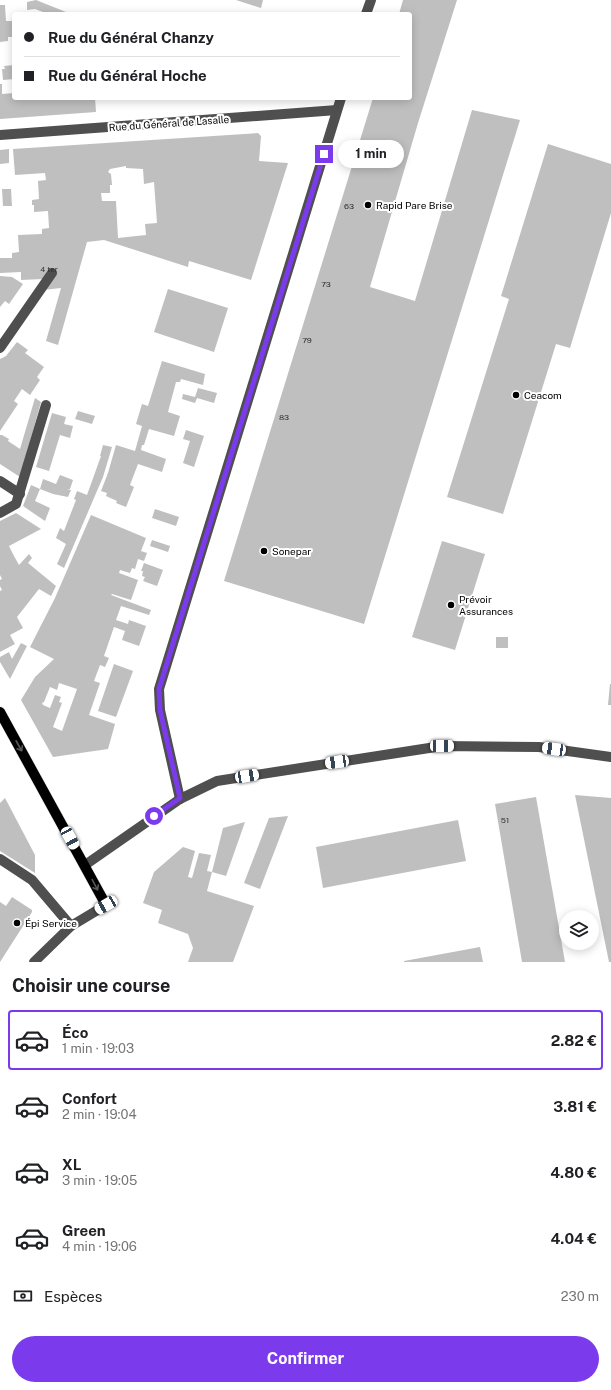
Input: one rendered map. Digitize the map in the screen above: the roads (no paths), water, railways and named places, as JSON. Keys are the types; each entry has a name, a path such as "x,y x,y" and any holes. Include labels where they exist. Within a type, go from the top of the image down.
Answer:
{"main road":[{"path":"0,712 106,905"}],"street":[{"path":"367,12 371,0"},
{"path":"180,798 160,710 159,689 340,100"},
{"name":"Rue du Général de Lasalle","path":"0,135 337,110"},
{"path":"0,348 52,273"},
{"path":"0,513 16,504 46,405"},
{"path":"0,481 20,494"},
{"path":"85,865 180,798 217,781 442,746 540,747 611,757"},
{"path":"0,858 32,880 71,926"},
{"path":"34,962 71,926 106,905"}],"place":[{"name":"Rapid Pare Brise","path":"368,205"},
{"name":"Ceacom","path":"516,395"},
{"name":"Sonepar","path":"264,551"},
{"name":"Prévoir Assurances","path":"451,605"},
{"name":"Épi Service","path":"17,923"}]}
